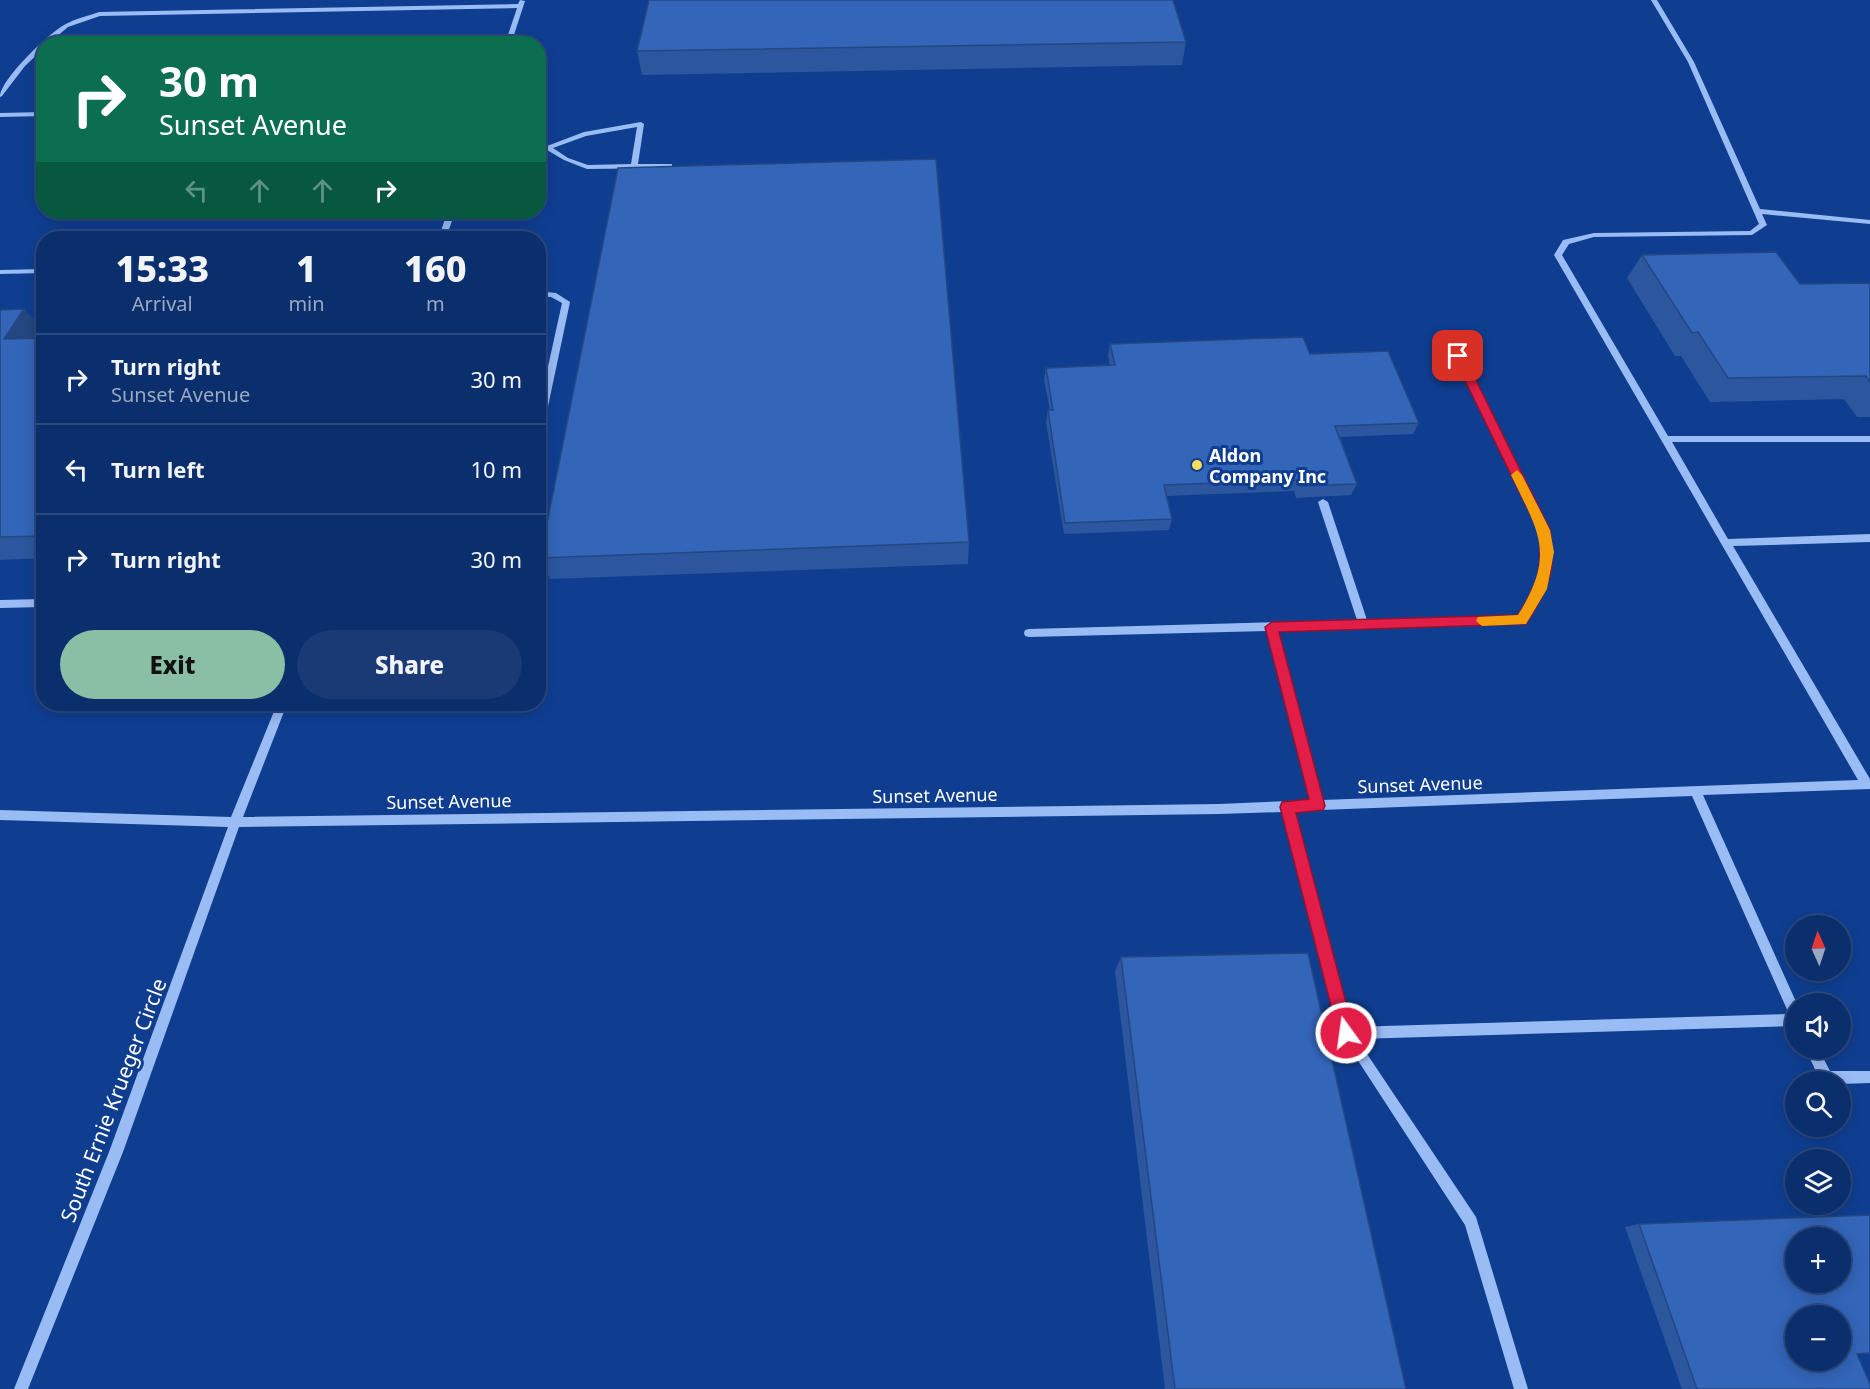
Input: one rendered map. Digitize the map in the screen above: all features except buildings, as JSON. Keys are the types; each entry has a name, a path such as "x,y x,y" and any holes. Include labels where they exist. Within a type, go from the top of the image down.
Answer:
{"street":[{"path":"1654,0 1691,62 1763,225 1752,233 1594,235 1566,242 1558,255 1868,784"},
{"path":"54,36 66,26 99,14 522,3 511,36"},
{"path":"0,95 36,53"},
{"path":"0,115 36,114"},
{"path":"549,148 584,134 641,124 633,167"},
{"path":"549,148 566,159 586,167 680,166"},
{"path":"1757,211 1870,222"},
{"path":"0,272 36,271"},
{"path":"546,294 566,302 546,400"},
{"path":"1029,633 1522,620 1541,589 1547,552 1544,530 1458,356"},
{"path":"1666,439 1870,439"},
{"path":"1323,502 1364,625"},
{"path":"1726,543 1870,538"},
{"path":"0,604 36,603"},
{"path":"1272,627 1318,806"},
{"name":"South Ernie Krueger Circle","path":"21,1389 116,1152 235,822 279,711"},
{"name":"Sunset Avenue","path":"0,815 235,822 1287,807 1868,784"},
{"path":"1695,791 1785,993"},
{"path":"1287,807 1346,1033 1471,1222 1521,1389"},
{"path":"1346,1033 1785,1018"},
{"path":"1816,1059 1826,1078 1870,1077"}],"slow traffic":[{"path":"1482,621 1522,620 1541,589 1547,552 1544,530 1517,475"}],"place":[{"name":"Aldon Company Inc","path":"1197,465"}],"route":[{"path":"1346,1033 1287,807 1318,806 1272,627 1522,620 1541,589 1547,552 1544,530 1458,356"}]}
